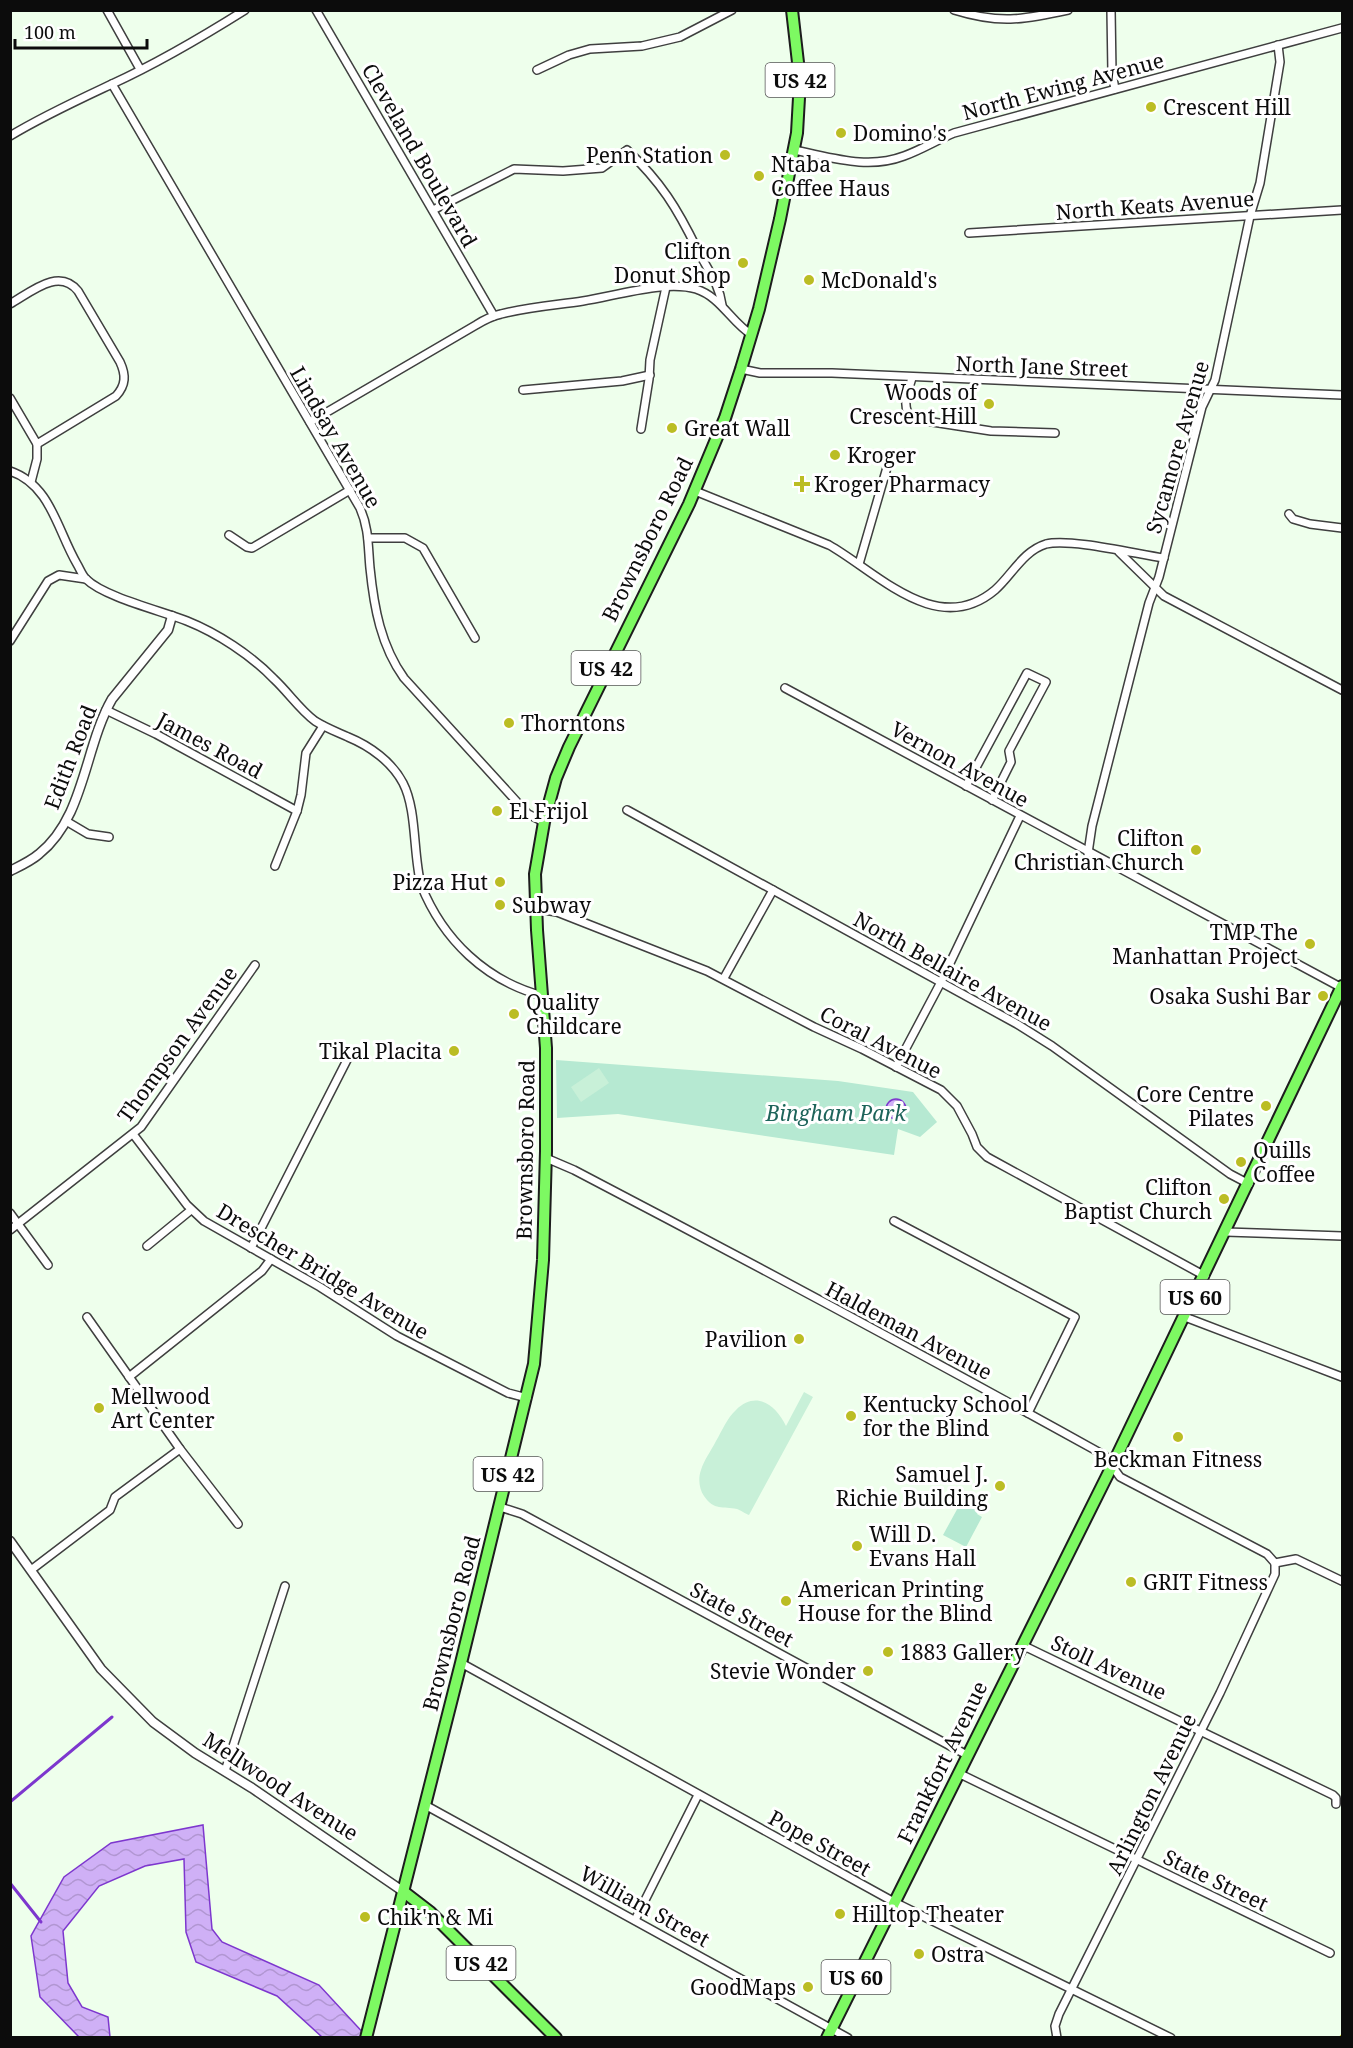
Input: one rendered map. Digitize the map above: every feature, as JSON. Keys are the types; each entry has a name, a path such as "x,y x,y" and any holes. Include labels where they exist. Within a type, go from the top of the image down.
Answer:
{"main road":[{"name":"Brownsboro Road","path":"404,1892 534,1364 542,1281 546,1158 546,1048 536,909 536,874 543,822 556,778 569,747 695,491 725,418 752,335 780,219 800,114 800,80 792,10"},
{"name":"Frankfort Avenue","path":"829,2033 1112,1466 1342,987"},
{"name":"US 42","path":"367,2035 389,1941 404,1892"},
{"name":"Mellwood Avenue","path":"404,1892 430,1912 556,2037"}],"street":[{"path":"107,10 140,69"},
{"path":"10,136 93,91 140,69 245,10"},
{"name":"Cleveland Boulevard","path":"316,10 494,316"},
{"path":"537,70 569,55 590,49 642,46 680,37 732,10"},
{"path":"954,10 1008,21 1025,20 1068,10"},
{"path":"1111,10 1112,73 1115,89"},
{"name":"North Ewing Avenue","path":"794,150 862,163 883,162 919,150 954,133 1342,28"},
{"name":"Sycamore Avenue","path":"1088,853 1092,826 1154,587 1160,577 1202,407 1215,380 1250,216 1260,183 1280,62 1278,45"},
{"name":"Lindsay Avenue","path":"112,84 364,516 372,590 378,621 386,648 395,665 404,678 528,814 543,822"},
{"path":"433,210 514,170 563,171 602,168 627,150 645,167 669,197 720,291 722,305"},
{"name":"North Keats Avenue","path":"969,233 1342,210"},
{"path":"10,304 47,283 59,280 69,283 78,291 120,362 125,375 123,386 116,396 37,444"},
{"path":"310,422 494,316 666,287 694,289 710,296 722,305 736,323 752,335"},
{"path":"641,429 650,375 650,360 666,287"},
{"name":"North Jane Street","path":"741,369 760,373 832,373 1342,395"},
{"path":"522,390 622,381 650,375"},
{"path":"912,378 905,410 913,419 990,431 1055,433"},
{"path":"10,398 37,444 37,459 30,482"},
{"path":"859,564 888,464"},
{"path":"10,471 21,474 39,488 70,553 86,579 102,590 197,626 250,659 272,676 313,720 361,743 387,762 402,780 409,798 421,885 447,933 463,952 478,964 521,989 543,996"},
{"path":"229,536 252,548 350,490"},
{"path":"695,491 821,541 859,564 893,589 934,605 967,604 988,595 1026,556 1048,544 1070,543 1164,558"},
{"path":"1289,513 1293,519 1310,524 1342,528"},
{"path":"368,538 405,538 423,548 475,638"},
{"path":"1119,551 1164,596 1342,690"},
{"path":"10,641 48,581 59,575 86,579"},
{"name":"Edith Road","path":"10,871 39,854 58,834 71,810 93,741 106,710 112,699 168,630 172,616"},
{"path":"966,786 1027,673 1046,682 1009,751 1011,762 992,800"},
{"name":"Vernon Avenue","path":"785,688 1088,853 1342,987"},
{"name":"James Road","path":"106,710 156,734 297,811"},
{"path":"275,866 302,795 306,753 323,726"},
{"name":"North Bellaire Avenue","path":"627,810 941,982 1052,1046 1230,1174 1249,1184"},
{"path":"896,1067 941,982 1020,816"},
{"path":"66,821 94,836 109,837"},
{"path":"724,978 773,890"},
{"name":"Coral Avenue","path":"536,909 557,912 724,978 814,1027 947,1094 961,1114 976,1152 1205,1276"},
{"name":"Thompson Avenue","path":"10,1230 141,1127 255,965"},
{"path":"251,1248 346,1060"},
{"name":"Drescher Bridge Avenue","path":"133,1134 191,1210 204,1221 320,1287 406,1341 508,1393 527,1398"},
{"name":"Haldeman Avenue","path":"546,1158 567,1166 859,1320 1104,1455 1120,1477 1267,1554 1275,1563"},
{"path":"147,1246 191,1210"},
{"path":"10,1212 48,1265"},
{"path":"894,1221 1075,1317 1028,1413"},
{"path":"1226,1232 1342,1236"},
{"path":"129,1377 262,1271 271,1259"},
{"path":"87,1317 180,1449 238,1524"},
{"path":"1185,1317 1342,1377"},
{"path":"31,1570 110,1510 115,1497 180,1449"},
{"name":"State Street","path":"500,1507 522,1514 967,1755"},
{"name":"Mellwood Avenue","path":"10,1541 96,1662 120,1689 168,1734 404,1892"},
{"path":"1275,1563 1296,1559 1342,1581"},
{"name":"Arlington Avenue","path":"1057,2037 1055,2026 1072,1989 1201,1730 1275,1574 1275,1563"},
{"path":"225,1771 285,1586"},
{"name":"Stoll Avenue","path":"1022,1645 1333,1795 1336,1798 1336,1804"},
{"name":"Pope Street","path":"461,1664 894,1902 1171,2037"},
{"name":"State Street","path":"958,1773 1330,1953"},
{"path":"635,1920 698,1795"},
{"name":"William Street","path":"425,1805 635,1920 829,2033 848,2037"}],"green space":[{"name":"Bingham Park","path":"556,1060 838,1081 913,1092 937,1122 920,1137 898,1129 894,1155 618,1114 557,1118"},
{"path":"599,1068 609,1083 581,1102 571,1087"},
{"path":"804,1392 813,1397 749,1515 737,1509 711,1504 701,1490 700,1473 733,1413 743,1404 758,1401 771,1406 786,1426"},
{"path":"966,1493 980,1502 981,1506 977,1514 982,1517 966,1547 943,1535"}],"water":[{"path":"896,1099 903,1102 906,1109 903,1116 896,1119 889,1116 886,1109 889,1102"},
{"path":"203,1825 212,1929 222,1942 319,1985 367,2037 322,2037 277,1996 196,1962 186,1932 184,1859 145,1866 99,1886 63,1931 68,1983 82,2007 108,2017 110,2037 79,2037 40,1997 31,1936 64,1877 111,1843"}],"waterway":[{"path":"10,1802 112,1717"},
{"path":"10,1883 41,1922"}],"place":[{"name":"Crescent Hill","path":"1151,107"},
{"name":"Domino's","path":"841,133"},
{"name":"Penn Station","path":"725,155"},
{"name":"Ntaba Coffee Haus","path":"759,176"},
{"name":"Clifton Donut Shop","path":"743,263"},
{"name":"McDonald's","path":"809,280"},
{"name":"Woods of Crescent Hill","path":"989,404"},
{"name":"Great Wall","path":"672,428"},
{"name":"Kroger","path":"835,455"},
{"name":"Kroger Pharmacy","path":"802,484"},
{"name":"Thorntons","path":"509,723"},
{"name":"El Frijol","path":"497,811"},
{"name":"Clifton Christian Church","path":"1196,850"},
{"name":"Pizza Hut","path":"500,882"},
{"name":"Subway","path":"500,905"},
{"name":"TMP The Manhattan Project","path":"1310,944"},
{"name":"Osaka Sushi Bar","path":"1323,996"},
{"name":"Quality Childcare","path":"514,1014"},
{"name":"Tikal Placita","path":"454,1051"},
{"name":"Core Centre Pilates","path":"1266,1106"},
{"name":"Quills Coffee","path":"1241,1162"},
{"name":"Clifton Baptist Church","path":"1224,1199"},
{"name":"Pavilion","path":"799,1339"},
{"name":"Mellwood Art Center","path":"99,1408"},
{"name":"Kentucky School for the Blind","path":"851,1416"},
{"name":"Beckman Fitness","path":"1178,1437"},
{"name":"Samuel J. Richie Building","path":"1000,1486"},
{"name":"Will D. Evans Hall","path":"857,1546"},
{"name":"GRIT Fitness","path":"1131,1582"},
{"name":"American Printing House for the Blind","path":"786,1601"},
{"name":"1883 Gallery","path":"888,1652"},
{"name":"Stevie Wonder","path":"868,1671"},
{"name":"Hilltop Theater","path":"840,1914"},
{"name":"Chik'n & Mi","path":"365,1917"},
{"name":"Ostra","path":"919,1954"},
{"name":"GoodMaps","path":"808,1987"}]}
